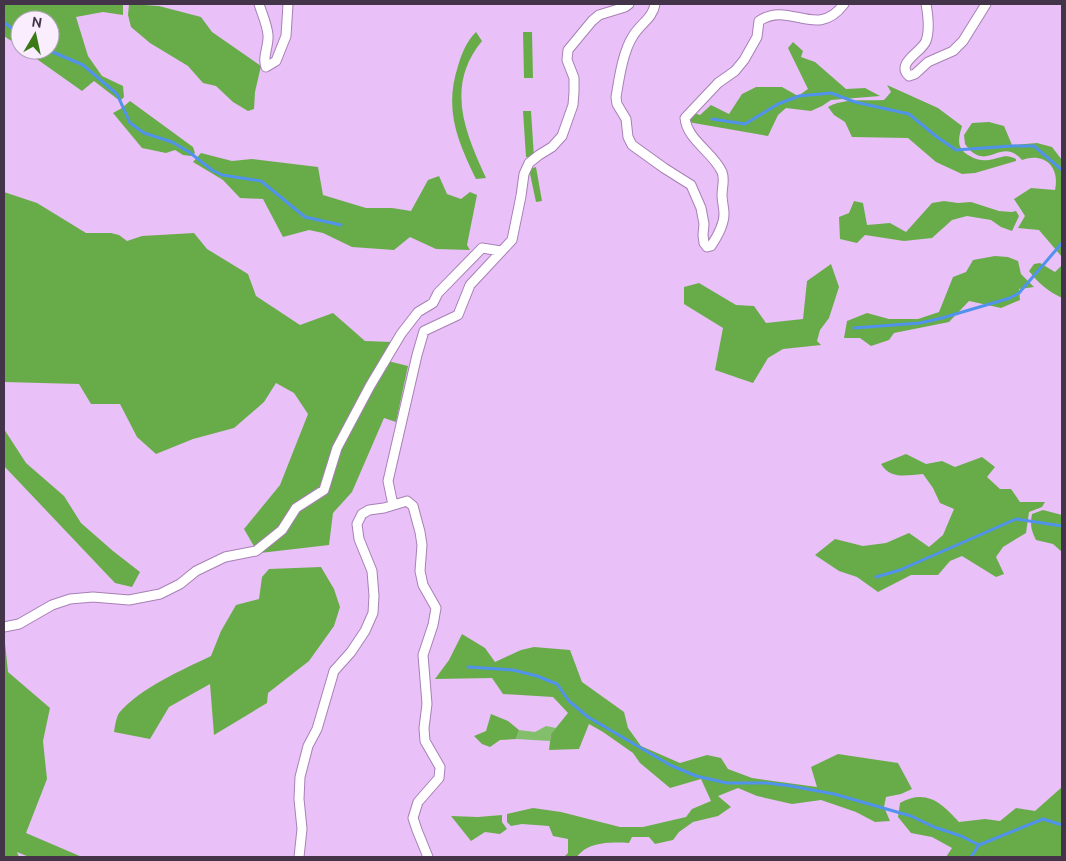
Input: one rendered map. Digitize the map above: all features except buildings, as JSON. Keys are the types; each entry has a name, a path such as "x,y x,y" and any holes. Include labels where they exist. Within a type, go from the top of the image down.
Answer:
{"street":[{"path":"259,4 268,33 264,62 266,67 276,61 280,55 286,36 288,4"},
{"path":"393,505 388,481 416,355 424,331 458,314 470,285 512,240 524,174 529,163 552,147 562,136 573,106 574,78 567,60 568,50 599,15 629,4"},
{"path":"655,4 651,16 633,36 626,50 616,97 617,104 626,119 628,136 632,144 664,168 691,184 700,208 704,224 704,243 707,247 711,246 722,226 724,215 722,192 724,179 722,171 686,125 686,118 718,83 735,72 757,37 759,22 764,18 792,15 809,20 826,19 844,4"},
{"path":"926,4 927,37 924,44 908,60 904,67 905,73 908,76 915,74 928,62 952,51 963,41 986,4"},
{"path":"4,627 19,624 52,605 70,599 128,600 160,594 180,584 196,571 225,557 256,551 282,530 296,508 324,490 338,448 370,386 401,334 418,312 433,303 438,293 482,248 501,251"},
{"path":"299,857 302,830 299,799 300,785 308,746 317,729 334,671 351,652 365,631 373,613 372,571 359,539 356,524 362,514 369,510 407,501 413,506 422,545 420,571 424,586 436,608 433,625 422,655 427,704 424,728 425,741 440,768 439,778 418,802 413,818 416,830 428,857"}],"green space":[{"path":"4,4 123,4 123,15 103,12 76,17 88,56 102,76 123,86 124,97 120,101 94,81 82,91 38,60 60,60 60,10 10,10 10,40 4,36"},
{"path":"129,4 159,6 201,17 212,32 261,66 255,92 254,109 248,111 233,102 216,86 203,83 188,66 150,43 131,27 128,15"},
{"path":"476,32 482,41 471,58 464,75 461,92 462,109 471,144 486,178 476,179 458,137 452,96 461,57 467,44"},
{"path":"523,32 532,32 533,78 524,78"},
{"path":"793,42 803,51 801,57 815,62 846,89 865,88 880,96 831,100 811,111 786,108 778,115 768,136 688,122 694,113 700,115 711,105 729,114 742,94 756,87 782,87 798,96 808,89 788,48"},
{"path":"887,85 938,108 962,126 959,143 965,153 977,159 989,160 1009,156 1016,159 1016,161 975,173 962,174 936,162 908,138 852,137 845,122 834,115 828,107 848,101 884,100 891,92"},
{"path":"130,101 193,147 195,153 191,156 183,155 175,150 166,153 142,148 113,113"},
{"path":"523,111 531,111 534,157 526,157"},
{"path":"989,122 1004,126 1012,145 1037,143 1052,147 1062,160 1062,257 1039,230 1018,228 1025,216 1014,199 1031,188 1055,190 1056,182 1053,168 1044,160 1030,158 1022,160 1016,154 1010,152 1004,151 988,156 973,153 965,144 964,135 972,123"},
{"path":"201,153 232,161 252,159 318,167 323,195 366,208 392,208 411,211 428,180 439,176 447,194 461,199 470,192 477,195 467,245 470,250 436,249 410,237 394,250 352,247 323,233 309,230 283,237 263,199 240,198 223,180 193,162"},
{"path":"536,167 542,201 536,202 529,169"},
{"path":"4,192 37,203 86,233 111,233 119,235 127,241 142,236 194,233 207,249 248,274 256,296 300,325 333,313 365,341 392,342 321,489 255,548 244,529 280,485 308,414 294,393 276,383 264,402 234,428 193,439 156,454 137,437 120,404 91,404 79,384 4,382"},
{"path":"854,201 863,203 867,225 890,223 906,232 932,203 944,201 971,202 999,211 1016,211 1019,216 1012,231 1001,227 991,220 967,216 952,220 932,238 904,241 865,235 857,243 840,239 839,217 849,213"},
{"path":"995,256 1008,257 1018,261 1021,274 1034,287 1019,289 1020,300 1001,308 969,301 949,322 894,333 889,340 871,346 860,338 844,338 847,321 867,313 889,319 918,319 939,312 953,277 966,272 973,260"},
{"path":"1040,263 1055,272 1062,265 1062,298 1044,287 1029,271 1034,264"},
{"path":"831,264 839,287 829,318 820,330 817,341 821,345 783,349 768,358 753,383 715,370 723,328 684,304 684,287 699,283 736,305 754,306 766,323 803,319 807,281"},
{"path":"388,361 408,366 396,422 384,418 352,492 333,513 329,545 260,553 298,510 328,491 341,447"},
{"path":"4,429 26,463 64,496 81,523 140,572 132,587 115,583 4,466"},
{"path":"906,454 926,464 942,461 955,467 982,457 995,467 987,477 1000,489 1011,489 1020,502 1045,502 1042,507 1029,512 1026,533 1003,547 996,557 1004,574 996,577 962,556 950,561 938,575 911,575 878,592 857,577 839,571 815,555 835,539 863,546 886,543 909,533 929,547 943,535 954,509 940,503 933,488 923,474 894,474 885,469 881,464"},
{"path":"1043,510 1062,515 1062,552 1053,544 1036,540 1034,536 1031,524 1032,514"},
{"path":"321,567 334,589 340,607 334,626 309,661 268,693 267,703 214,735 210,684 169,707 150,739 114,732 119,713 138,696 162,680 211,656 221,631 236,605 259,599 262,577 269,569"},
{"path":"4,633 8,672 50,708 43,741 47,779 26,833 82,857 29,857 17,852 19,857 4,857"},
{"path":"462,634 485,648 495,662 521,650 534,647 570,650 582,682 624,712 628,728 641,746 680,763 707,755 721,758 728,769 752,778 817,787 811,767 838,754 898,763 912,789 901,794 886,797 884,807 890,821 875,822 856,812 821,800 792,804 757,796 738,788 718,796 731,807 718,816 693,822 679,832 673,840 655,844 649,837 632,837 629,843 594,845 577,857 564,857 568,853 568,839 553,836 549,826 522,824 511,826 507,822 507,814 533,808 561,812 620,827 643,827 686,817 692,809 711,801 701,779 670,788 640,763 633,753 589,724 579,749 549,750 551,734 568,713 553,697 503,694 492,678 435,679 449,660"},
{"path":"491,714 508,721 519,730 516,739 500,740 490,747 482,744 474,736 486,731"},
{"path":"546,726 556,728 551,734 550,741 516,739 519,730 535,732"},
{"path":"1062,787 1062,857 946,857 952,848 932,837 911,833 898,817 900,803 909,799 926,797 940,804 959,822 985,819 1000,821 1016,808 1035,811"},
{"path":"502,815 502,822 507,829 500,834 485,832 471,841 451,816 478,817"}],"waterway":[{"path":"4,22 10,27"},
{"path":"60,55 83,65 117,94 130,123 144,133 172,142 222,175 261,181 305,217 341,225"},
{"path":"712,119 745,124 778,104 799,96 831,93 855,102 909,114 956,150 1034,146 1062,170"},
{"path":"854,328 920,323 1010,298 1019,293 1062,243"},
{"path":"876,577 900,570 1016,519 1062,526"},
{"path":"468,667 513,670 537,676 557,684 569,701 588,717 670,765 696,776 727,783 767,783 834,794 911,816 979,845"},
{"path":"971,857 979,845 1043,819 1062,825"}]}
